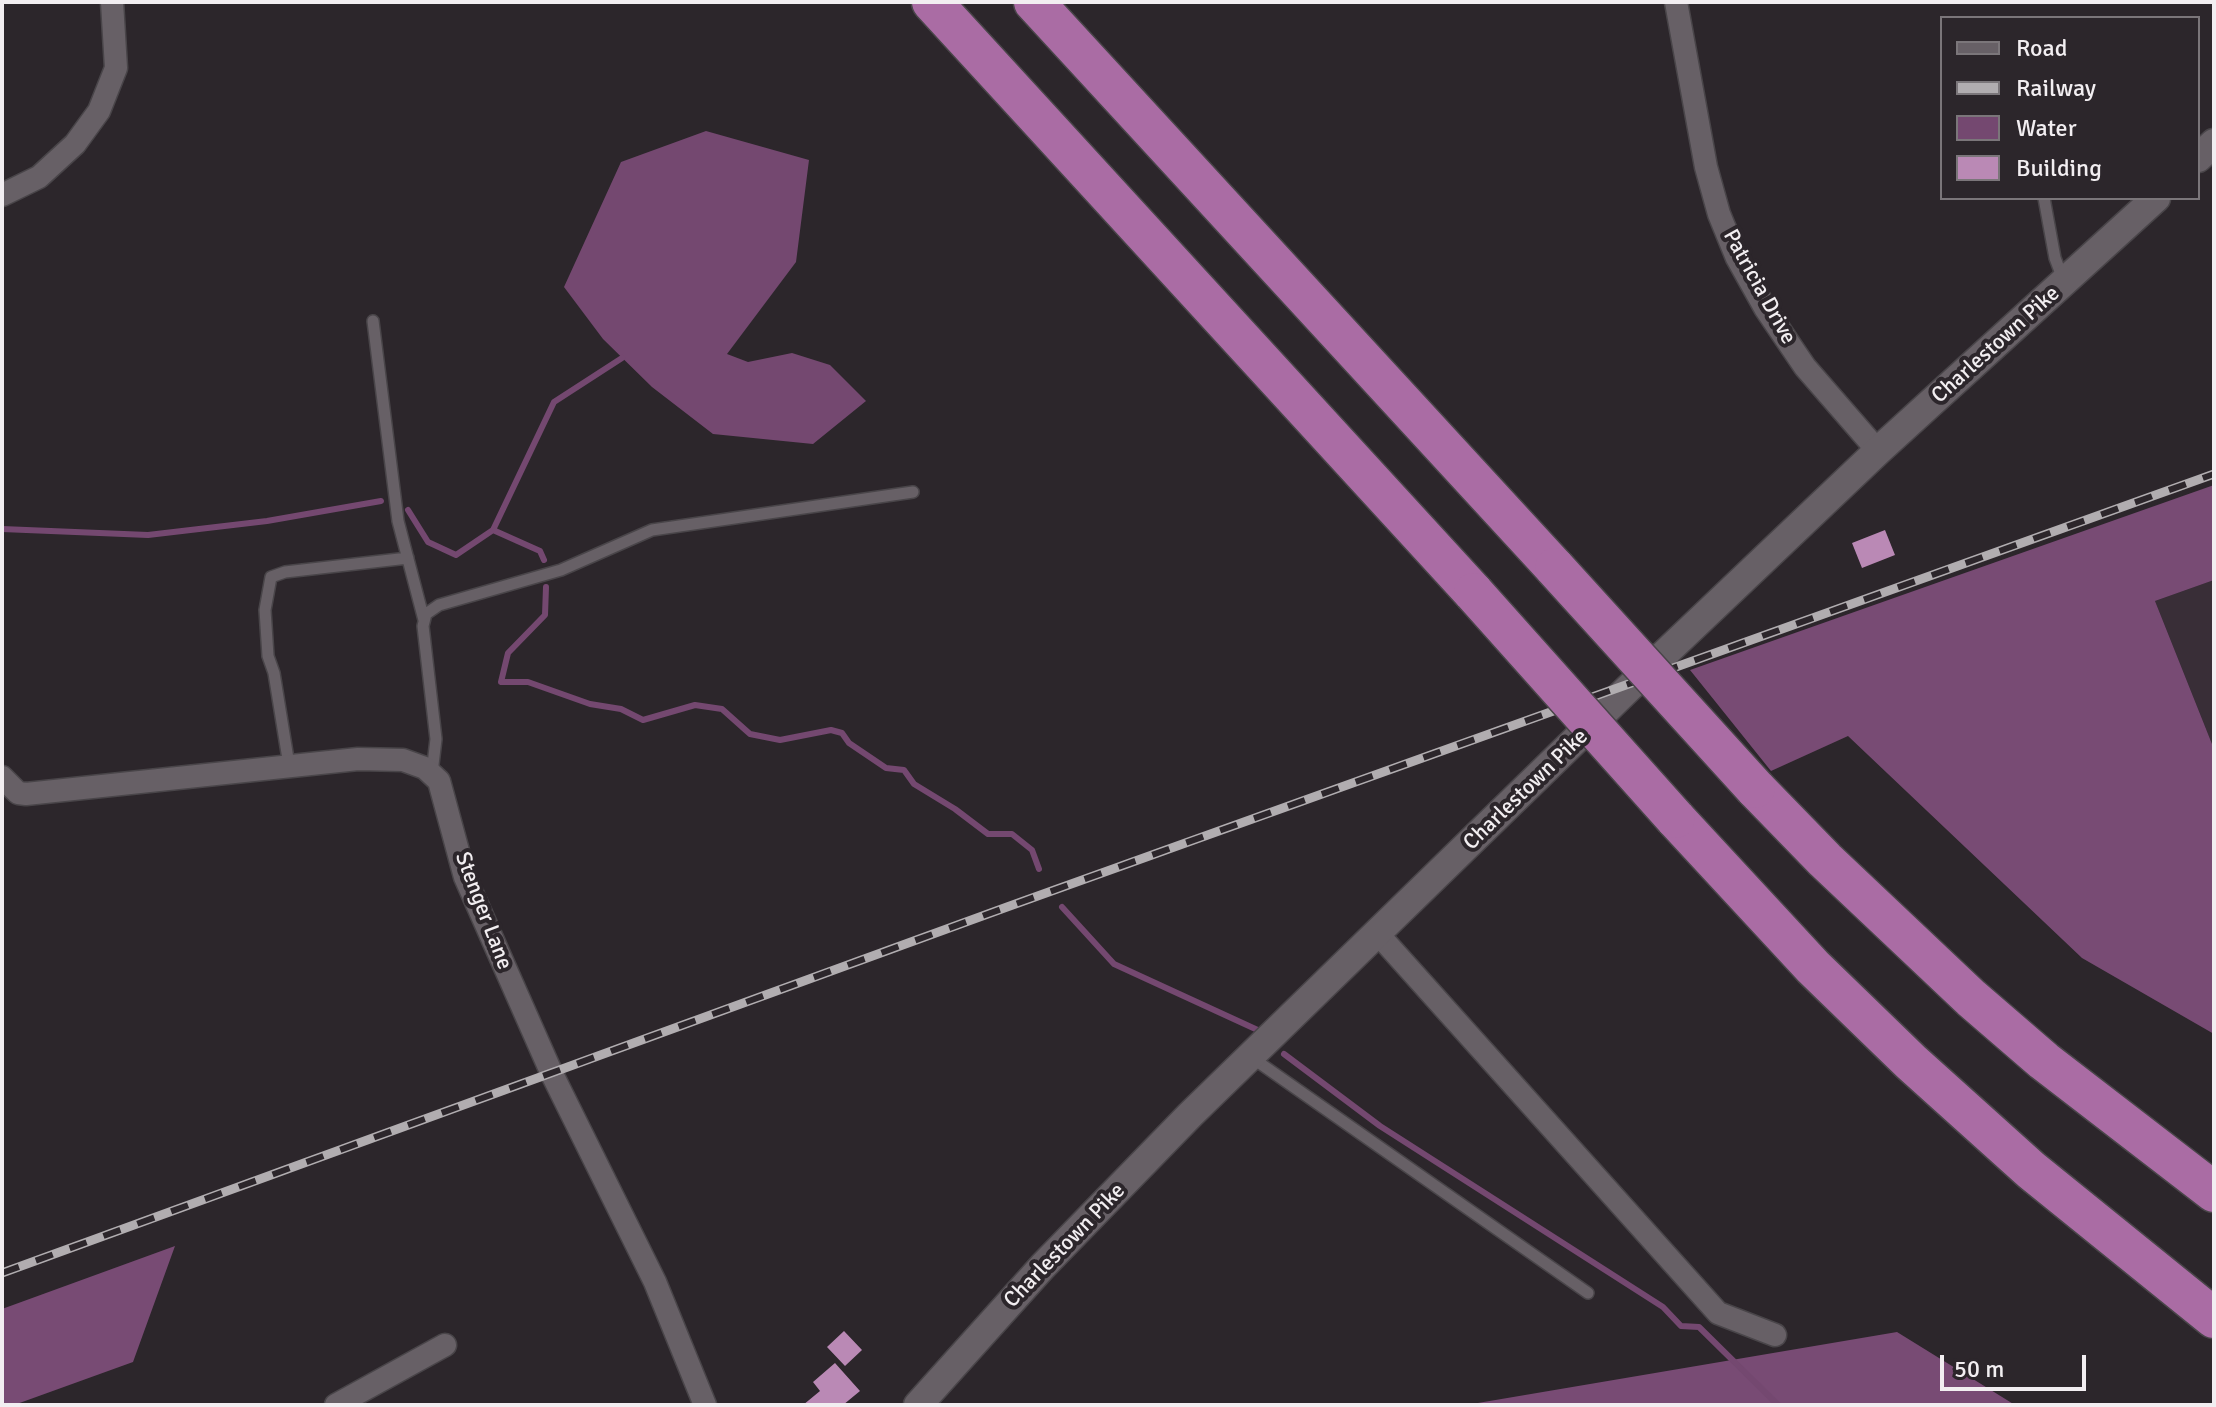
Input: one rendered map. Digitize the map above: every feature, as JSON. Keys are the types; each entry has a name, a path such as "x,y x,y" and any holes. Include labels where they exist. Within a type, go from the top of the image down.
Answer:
{"highway":[{"path":"932,2 1813,967 1911,1062 2031,1170 2214,1318"},
{"path":"1034,2 1755,788 1835,871 1971,998 2044,1061 2214,1192"}],"street":[{"path":"2,195 39,177 75,144 99,111 116,68 112,2"},
{"name":"Patricia Drive","path":"1676,2 1706,167 1737,258 1765,308 1805,367 1878,451"},
{"name":"Charlestown Pike","path":"918,1405 1043,1266 1251,1057 1878,451 2154,200"},
{"path":"2,777 18,793 26,794 289,765 403,760 432,774"},
{"name":"Stenger Lane","path":"432,774 439,781 447,803 465,877 552,1074 655,1282 705,1405"},
{"path":"1378,934 1718,1313 1775,1335"},
{"path":"342,1404 445,1345"}],"lane":[{"path":"2044,200 2055,258 2065,283"},
{"path":"373,321 396,509 424,621 436,739 432,774"},
{"path":"424,621 426,614 439,605 561,570 652,530 913,492"},
{"path":"289,765 274,673 268,656 265,610 271,577 285,572 408,558"},
{"path":"1251,1057 1588,1293"}],"shaded area":[{"path":"2214,485 2214,580 2155,601 2214,749 2214,1034 2082,958 1848,736 1771,771 1690,670"},
{"path":"2214,580 2214,749 2155,601"},
{"path":"175,1246 133,1362 14,1405 2,1405 2,1309"},
{"path":"1897,1332 2015,1405 1466,1405"}],"water":[{"path":"706,131 809,160 796,262 727,354 748,362 792,353 830,365 866,401 813,444 713,434 652,387 603,339 564,287 621,162"}],"building":[{"path":"1885,530 1895,555 1862,568 1852,543"},
{"path":"844,1331 862,1350 845,1366 827,1347"},
{"path":"835,1363 860,1391 843,1405 803,1405 820,1391 813,1382"}],"waterway":[{"path":"493,530 554,402 622,358"},
{"path":"2,529 148,535 267,521 381,501"},
{"path":"408,510 428,542 456,555 493,530 540,551 544,560"},
{"path":"546,587 545,615 508,653 501,682 528,682 590,704 621,709 643,720 695,705 722,709 750,734 780,740 831,730 842,733 849,743 886,768 904,770 914,784 988,834 1012,834 1032,850 1039,869"},
{"path":"1062,907 1114,964 1262,1032"},
{"path":"1284,1054 1380,1126 1663,1307 1681,1326 1699,1327 1778,1405"}],"railway":[{"path":"2,1273 1007,907 2214,474"}]}
